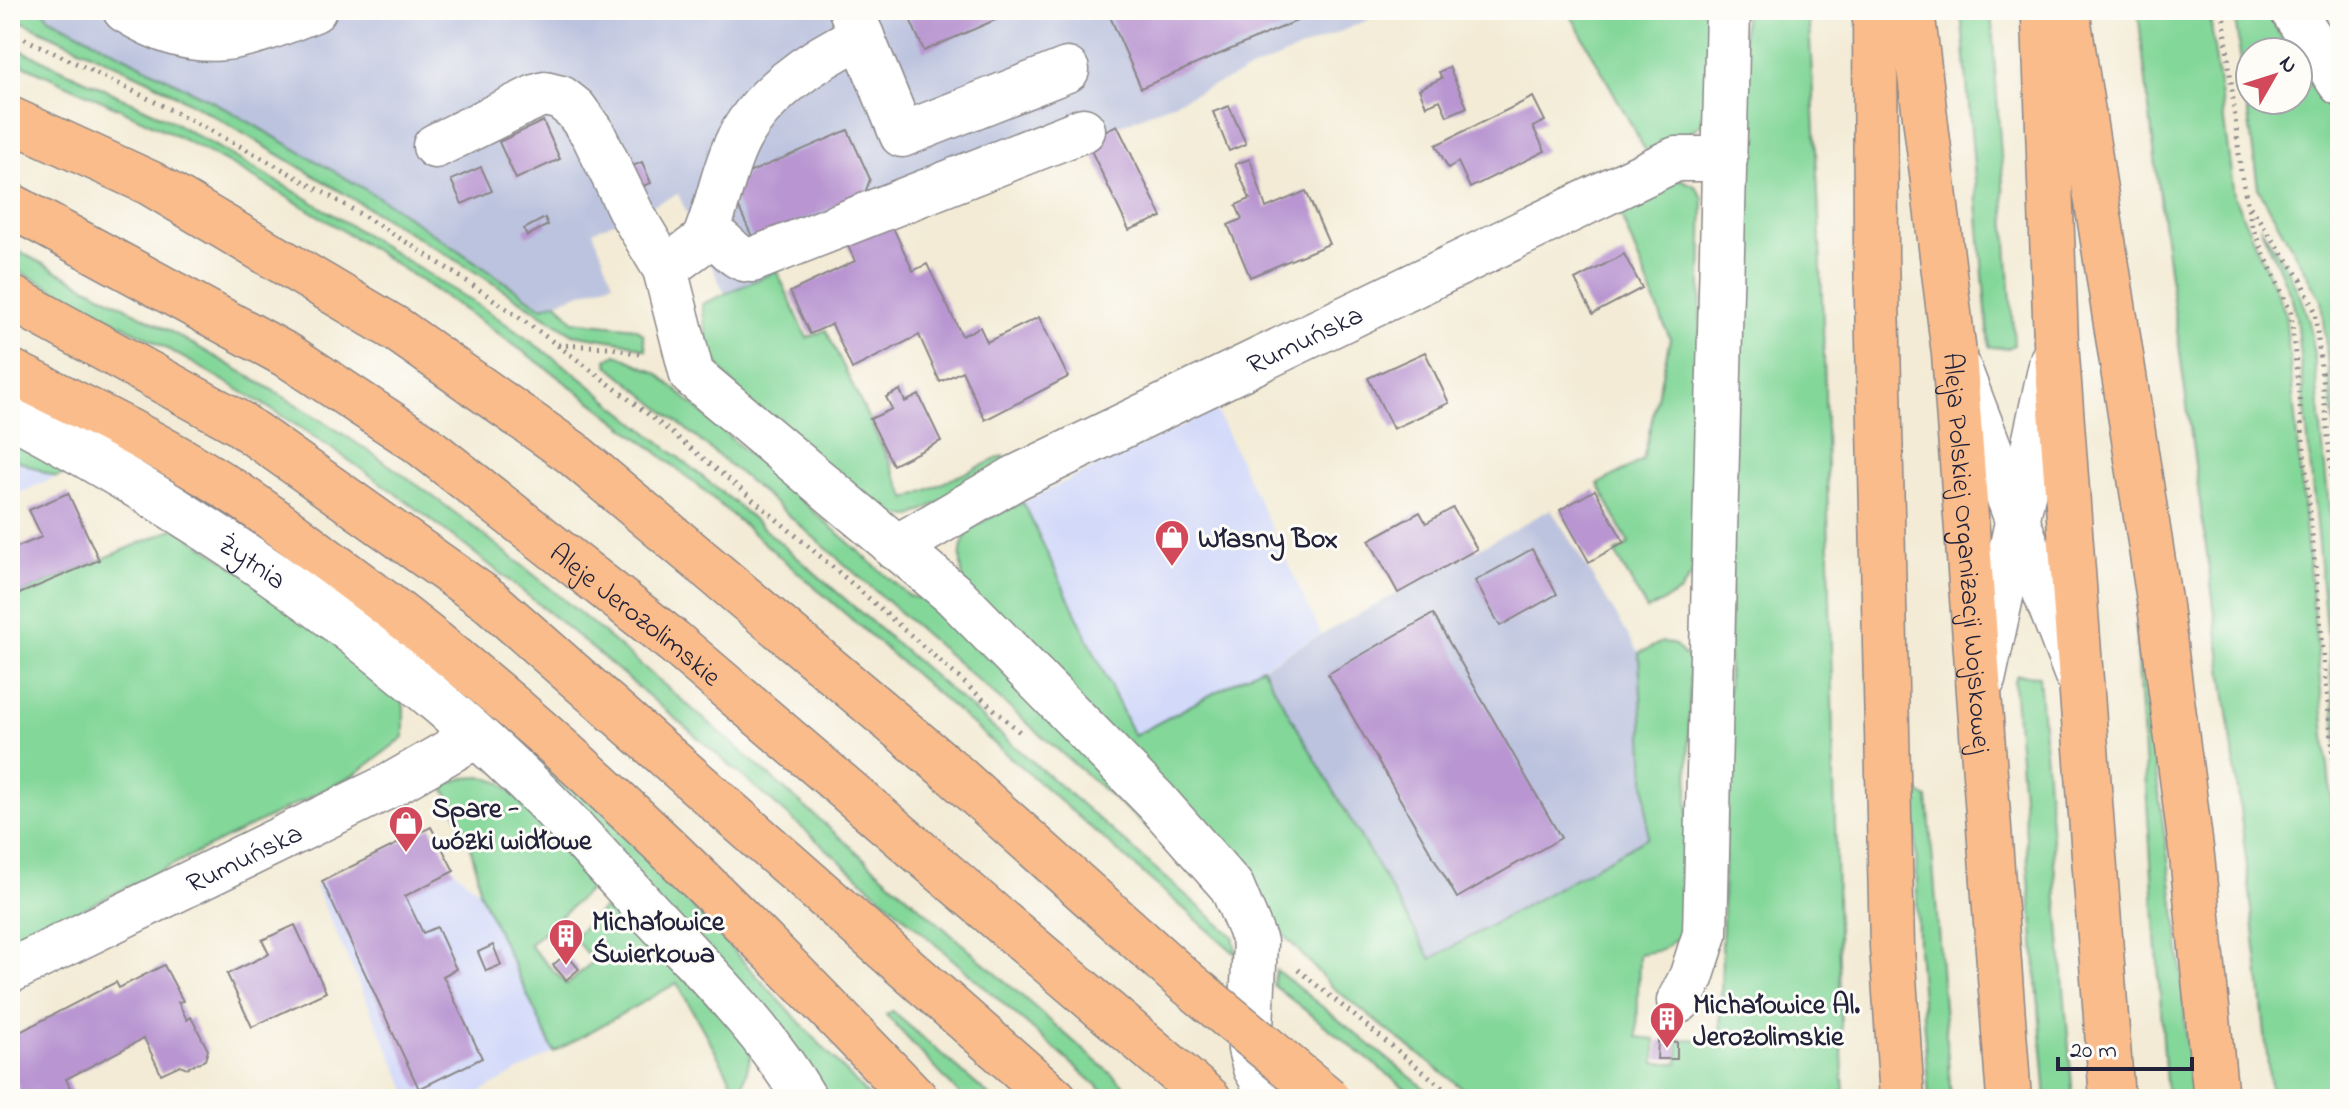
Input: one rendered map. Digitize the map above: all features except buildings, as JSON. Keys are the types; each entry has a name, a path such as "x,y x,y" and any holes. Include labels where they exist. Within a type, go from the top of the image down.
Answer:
{"main road":[{"path":"1875,10 1876,254 1892,947 1902,1099"},
{"name":"Aleja Polskiej Organizacji Wojskowej","path":"1912,10 1954,354 2009,1099"},
{"path":"2044,10 2056,342 2112,1099"},
{"path":"2067,10 2160,606 2192,856 2216,1099"},
{"path":"10,119 150,183 396,329 571,452 946,767 1184,980 1328,1099"},
{"name":"Aleje Jerozolimskie","path":"10,205 290,357 419,442 674,642 1209,1099"},
{"path":"10,297 239,423 490,601 1055,1099"},
{"path":"10,371 82,407 234,492 392,607 550,736 742,918 916,1099"}],"street":[{"path":"125,10 171,32 229,39 252,35 314,10"},
{"path":"1679,1001 1691,978 1705,934 1728,10"},
{"path":"2292,10 2340,83"},
{"path":"665,269 705,237 728,165 744,131 765,104 856,23 902,135 1067,70"},
{"path":"435,146 545,94 561,98 575,109 593,134 632,214 665,269 692,375 954,595 1174,820 1232,887 1255,942 1250,1049 1255,1068 1274,1099"},
{"path":"705,237 720,238 740,259 752,260 1083,130"},
{"name":"Rumuńska","path":"895,548 1015,478 1676,159 1725,159"},
{"path":"1978,704 2056,342"},
{"path":"1954,354 2080,683"},
{"name":"Żytnia","path":"10,414 103,465 267,569 397,667 545,800 766,1038 805,1099"},
{"name":"Rumuńska","path":"10,971 391,785 476,736"}],"path":[{"path":"2223,10 2241,172 2252,227 2283,289 2291,313 2340,829"},
{"path":"10,32 149,96 457,275 556,345 751,499 1030,741"},
{"path":"2249,206 2301,279 2315,311 2340,553"},
{"path":"556,345 624,349 692,375"},
{"path":"1287,962 1457,1099"}],"shaded area":[{"path":"44,10 1391,10 725,294 678,194 593,231 613,282 542,307 385,201 223,107 47,17"},
{"name":"Własny Box","path":"1216,410 1321,634 1134,736 1023,502"},
{"path":"10,457 56,477 10,497"},
{"path":"1551,509 1639,653 1648,837 1430,959 1262,667"},
{"path":"431,827 454,870 479,891 554,1052 467,1099 411,1099 315,886"}],"green space":[{"path":"10,10 44,10 48,17 223,107 385,201 542,307 557,302 573,321 635,328 643,334 646,350 627,343 573,334 209,113 149,80 10,16"},
{"path":"1568,10 1712,10 1709,108 1702,123 1690,133 1648,155"},
{"path":"1744,10 1808,10 1822,282 1844,1099 1476,1099 1331,986 1284,935 1247,868 965,590 961,569 963,541 978,524 1023,502 1134,736 1262,667 1431,959 1648,837 1639,653 1662,642 1675,645 1690,661 1686,931 1662,950 1639,954 1637,1037 1655,1039 1655,1063 1678,1063 1679,1039 1720,1040"},
{"path":"1961,10 1991,10 2014,345 2008,348 1989,347"},
{"path":"2138,10 2209,10 2234,196 2285,312 2340,893 2340,1099 2271,1099 2242,826"},
{"path":"2234,10 2264,10 2281,36 2238,36"},
{"path":"10,45 166,118 308,199 492,314 572,371 731,500 1233,936 1237,955 701,488 536,360 422,281 304,207 186,141 10,59"},
{"path":"2314,86 2340,125 2340,477 2321,300 2258,188 2248,116 2314,116"},
{"path":"1680,179 1695,186 1703,198 1694,572 1679,593 1647,610 1615,553 1629,544 1598,484 1643,460 1670,339 1616,203"},
{"path":"2260,225 2298,291 2312,335 2340,621 2340,772 2296,316 2292,298"},
{"path":"10,247 238,369 370,452 457,514 704,719 1140,1099 1112,1099 697,737 574,633 447,532 360,468 276,412 144,336 10,267"},
{"path":"777,271 807,338 826,330 907,499 1003,456 1007,468 912,516 887,515 776,426 736,388 716,361 707,338 702,304"},
{"path":"616,354 657,373 909,596 946,604 1196,870 749,481 608,365 607,360"},
{"path":"89,420 161,460 557,761 871,1099 819,1099 667,914 121,461"},
{"path":"10,430 75,471 56,477 10,457"},
{"path":"176,528 275,594 400,695 404,707 404,737 353,776 10,945 10,598"},
{"path":"2135,622 2178,931 2191,1099 2167,1099"},
{"path":"2017,675 2039,676 2073,1099 2046,1099 2014,681"},
{"path":"484,777 502,783 596,884 529,945 567,985 593,961 573,937 611,902 753,1047 742,1089 738,1092 677,983 554,1052 479,891 471,850 443,785 464,778"},
{"path":"1915,790 1928,798 1951,1099 1929,1099 1918,947"},
{"path":"1276,970 1438,1099 1419,1099 1273,985"},
{"path":"892,1011 993,1099 964,1099 886,1015"}],"place":[{"name":"Własny Box","path":"1172,568"},
{"name":"Spare - wózki widłowe","path":"406,854"},
{"name":"Michałowice Świerkowa","path":"566,967"},
{"name":"Michałowice Al. Jerozolimskie","path":"1667,1050"}]}
